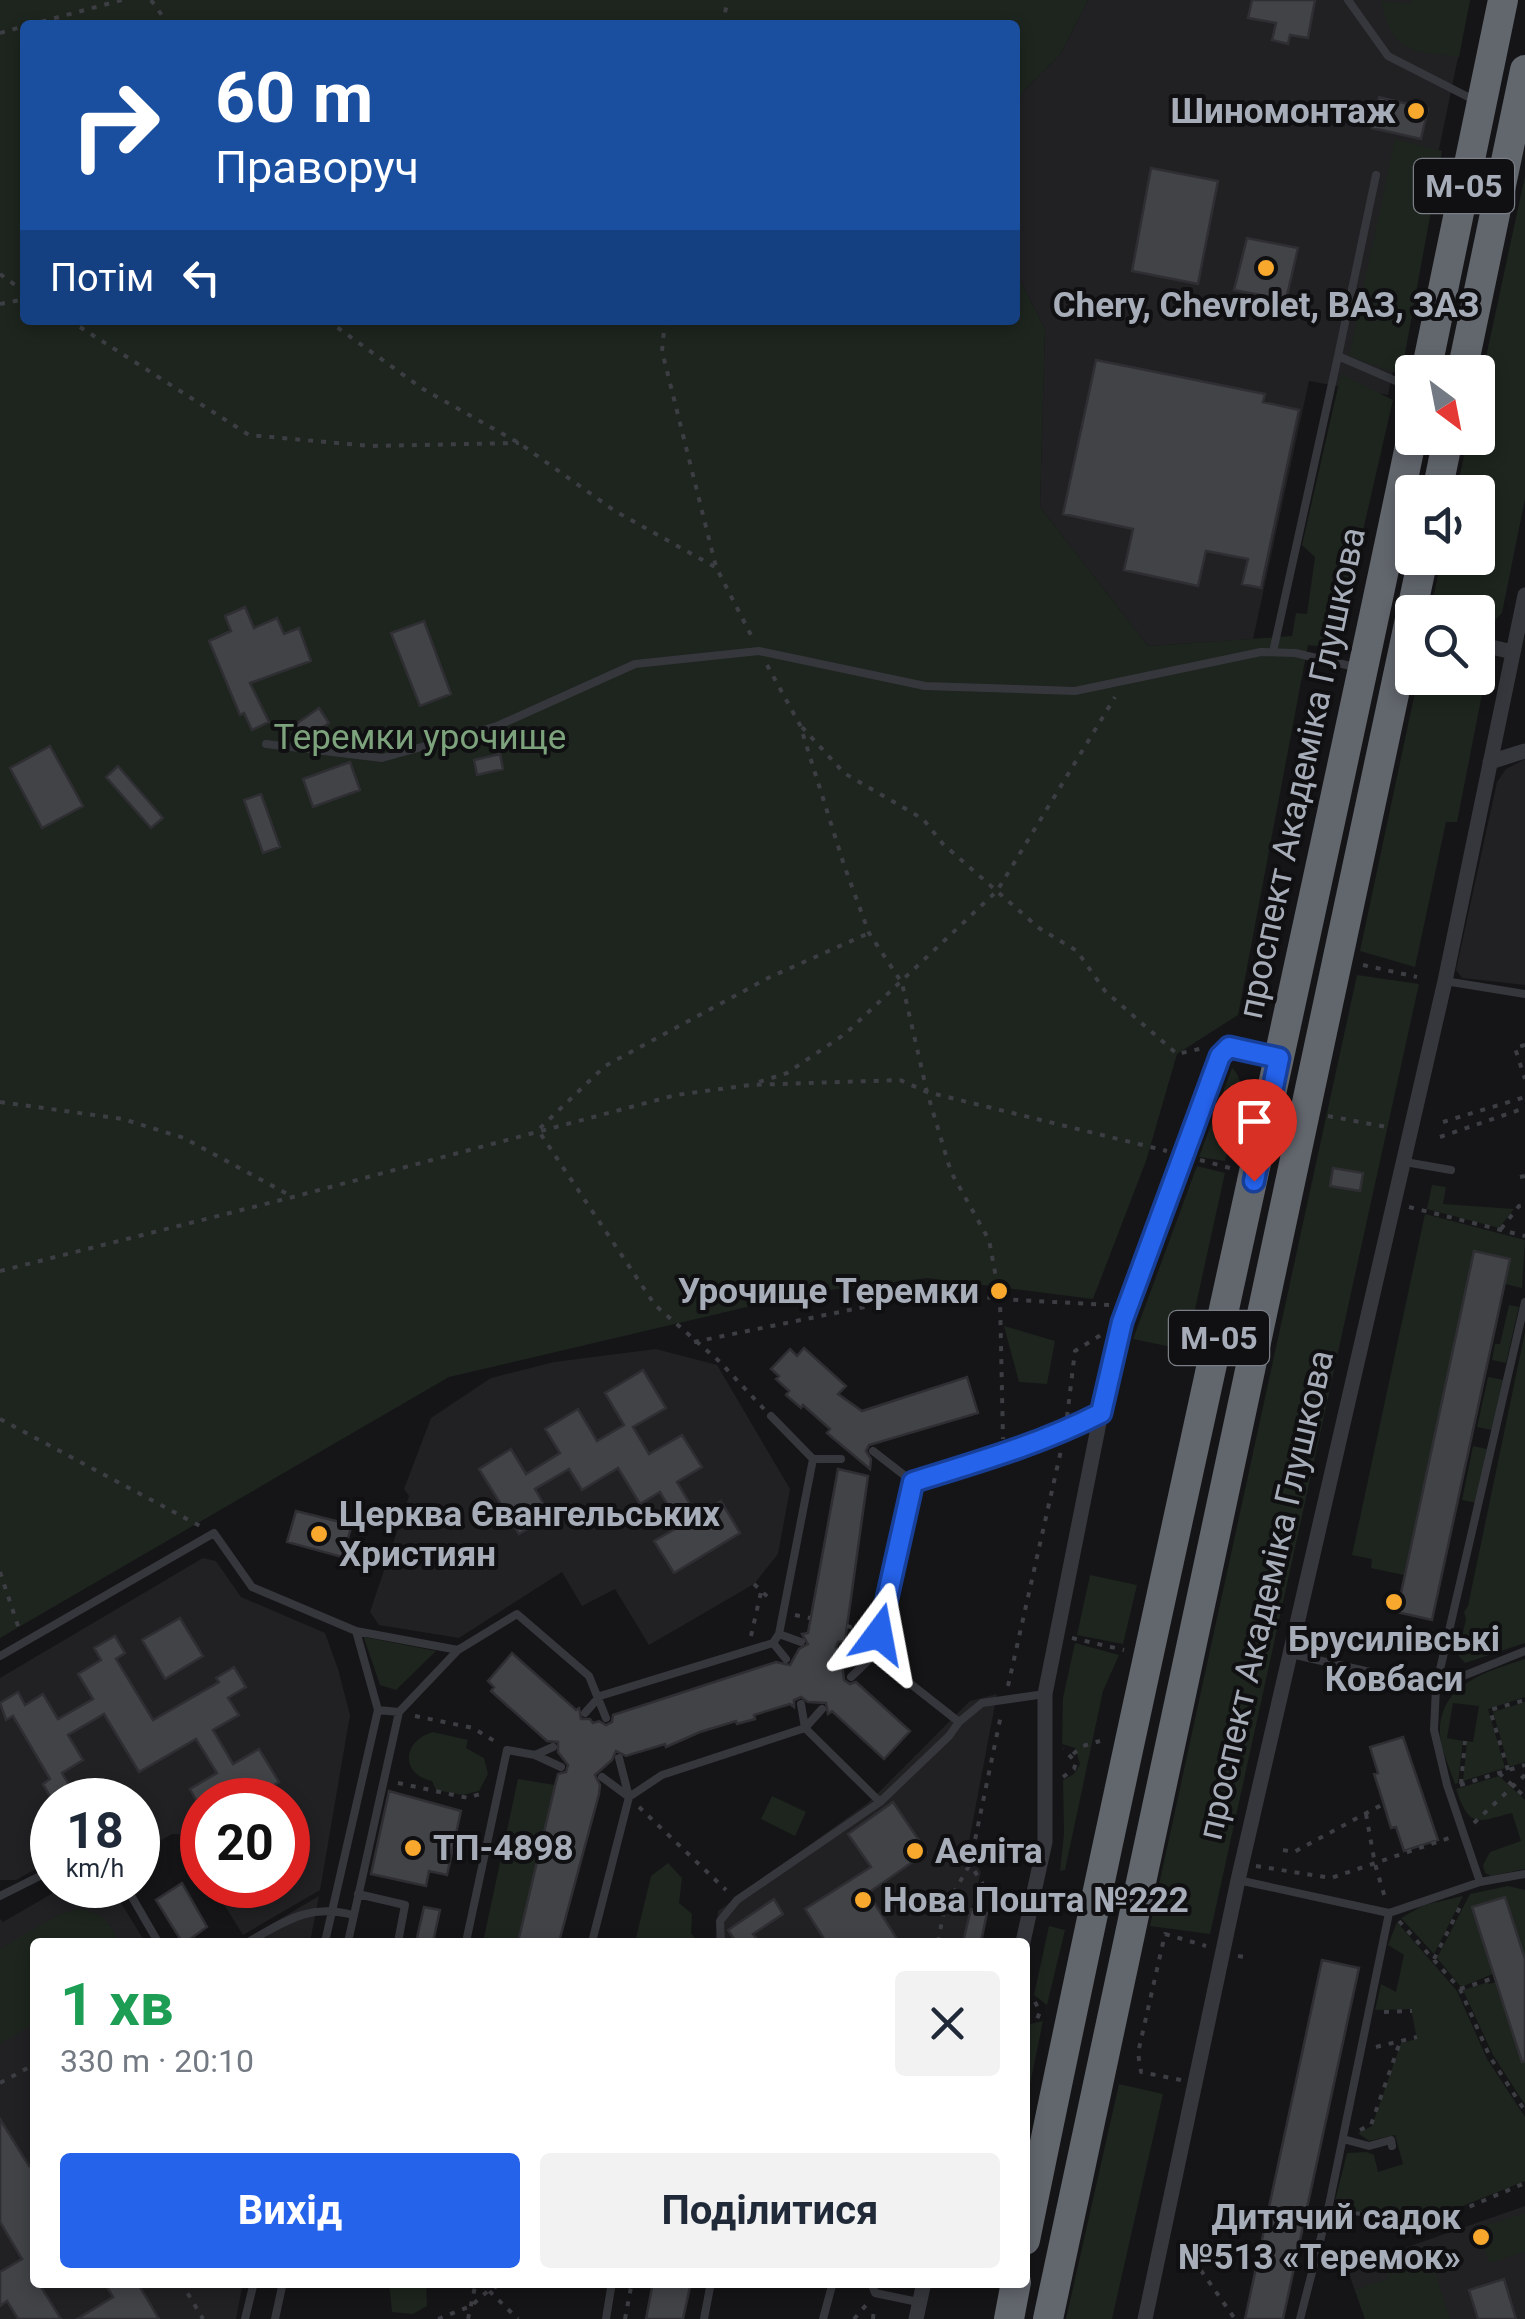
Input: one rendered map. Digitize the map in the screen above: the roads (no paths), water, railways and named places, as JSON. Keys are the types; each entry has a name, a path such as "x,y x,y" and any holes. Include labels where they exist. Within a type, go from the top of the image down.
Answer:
{"highway":[{"name":"М-05","path":"1429,355 1503,0"},
{"name":"М-05","path":"1466,355 1525,70"},
{"name":"проспект Академіка Глушкова","path":"1030,2216 1408,455"},
{"name":"проспект Академіка Глушкова","path":"1048,2319 1396,695"},
{"path":"1009,2319 1015,2288"}],"street":[{"name":"проспект Академіка Глушкова","path":"1145,2319 1240,1872 1445,982 1525,595"},
{"path":"1495,648 1513,652"},
{"path":"1490,762 1525,751"},
{"path":"1024,1938 1045,1842 1045,1694 1101,1413 1125,1314 1220,1056 1229,1047 1279,1058"}],"lane":[{"path":"1348,0 1388,56 1481,104"},
{"path":"1273,652 1376,175"},
{"path":"1338,356 1395,381"},
{"path":"266,744 382,758 496,726 634,664 759,652 925,686 1075,691 1261,652 1294,653 1364,670"},
{"path":"1445,982 1525,994"},
{"path":"1405,1162 1452,1170"},
{"path":"1480,1882 1434,1730 1436,1687 1525,1302"},
{"path":"913,1482 1065,1432 1101,1413"},
{"path":"770,1416 812,1459 841,1459"},
{"path":"873,1451 913,1482"},
{"path":"584,1713 600,1696 774,1643 779,1634 812,1459"},
{"path":"851,1677 874,1655 913,1482"},
{"path":"0,1656 214,1532 252,1587 356,1631 458,1650"},
{"path":"349,1938 398,1712 458,1650 518,1614 589,1676 606,1718"},
{"path":"326,1938 378,1710 356,1631"},
{"path":"779,1634 801,1642"},
{"path":"774,1643 786,1660"},
{"path":"844,1648 874,1655 959,1722"},
{"path":"1290,1654 1436,1687 1525,1651"},
{"path":"721,1938 720,1922 737,1900 880,1802 982,1703 1045,1694"},
{"path":"802,1704 805,1728 880,1802"},
{"path":"629,1796 662,1775 805,1728 822,1709"},
{"path":"378,1710 398,1712"},
{"path":"535,1755 553,1747"},
{"path":"467,1938 508,1750 535,1755 561,1767"},
{"path":"593,1938 629,1796 618,1758"},
{"path":"602,1777 629,1796"},
{"path":"1240,1872 1389,1913 1480,1882 1525,1874"},
{"path":"0,1896 30,1881"},
{"path":"358,1894 405,1905 399,1938"},
{"path":"138,1908 156,1938"},
{"path":"255,1938 298,1914 331,1909 354,1915"},
{"path":"1300,2319 1328,2210 1389,1913"},
{"path":"1343,2140 1368,2146 1391,2140 1392,2146"},
{"path":"245,2319 253,2288"},
{"path":"275,2319 282,2288"},
{"path":"606,2319 611,2288"},
{"path":"704,2319 710,2288"},
{"path":"823,2319 831,2288"},
{"path":"874,2288 876,2293 918,2311"}],"place":[{"name":"Шиномонтаж","path":"1416,111"},
{"name":"Chery, Chevrolet, ВАЗ, ЗАЗ","path":"1266,268"},
{"name":"Урочище Теремки","path":"999,1291"},
{"name":"Церква Євангельських Християн","path":"319,1534"},
{"name":"Брусилівські Ковбаси","path":"1394,1602"},
{"name":"ТП-4898","path":"413,1848"},
{"name":"Аеліта","path":"915,1851"},
{"name":"Нова Пошта №222","path":"863,1900"},
{"name":"Дитячий садок №513 «Теремок»","path":"1481,2237"}],"park label":[{"name":"Теремки урочище","path":"420,737"}]}
